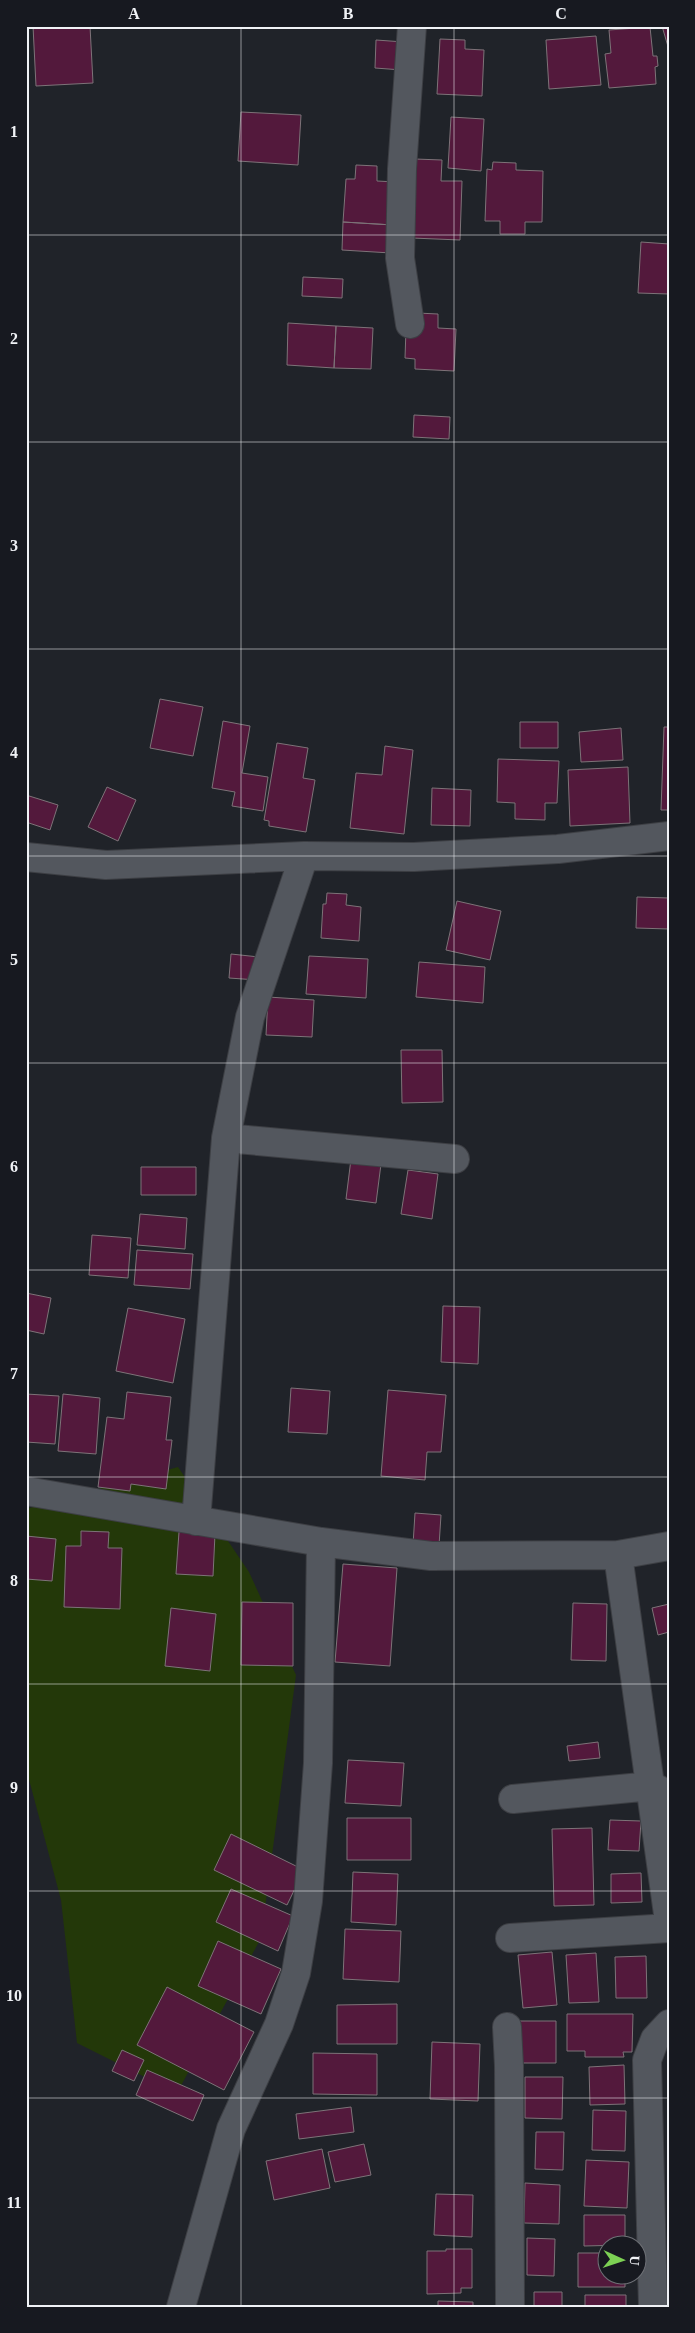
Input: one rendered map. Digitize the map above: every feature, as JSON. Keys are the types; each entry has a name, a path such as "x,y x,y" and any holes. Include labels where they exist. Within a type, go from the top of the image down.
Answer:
{"street":[{"path":"410,324 400,258 402,169 412,26"},
{"path":"26,857 106,865 304,856 414,857 558,849 669,836"},
{"path":"196,1521 226,1138 250,1017 304,856"},
{"path":"226,1138 455,1159"},
{"path":"26,1491 321,1542 431,1556 618,1554 669,1546"},
{"path":"181,2307 231,2129 279,2024 296,1973 308,1901 318,1763 321,1542"},
{"path":"618,1554 660,1790 669,1921"},
{"path":"513,1799 660,1790"},
{"path":"510,1938 669,1928"},
{"path":"653,2307 647,2060 655,2039 669,2024"},
{"path":"507,2027 509,2066 510,2307"}],"green space":[{"path":"178,1467 249,1572 296,1675 261,1938 177,2093 77,2043 61,1900 26,1768 26,1509"}],"building":[{"path":"33,26 90,26 93,83 36,86"},
{"path":"662,26 669,26 669,50"},
{"path":"650,27 653,56 657,56 658,66 655,67 656,84 609,88 605,54 611,53 609,30"},
{"path":"596,36 601,85 549,89 546,40"},
{"path":"440,39 465,40 465,49 484,50 482,96 437,94"},
{"path":"376,40 404,42 402,70 375,68"},
{"path":"241,112 301,115 298,165 238,161"},
{"path":"451,117 484,119 481,171 448,168"},
{"path":"415,159 442,160 441,181 462,181 460,240 412,238"},
{"path":"493,162 516,163 516,170 543,171 542,222 525,222 525,234 500,234 500,221 485,221 487,169 492,170"},
{"path":"356,165 377,166 377,181 396,182 393,225 343,222 346,179 355,179"},
{"path":"343,222 393,225 391,253 342,250"},
{"path":"641,242 669,244 669,294 638,293"},
{"path":"303,277 343,279 342,298 302,296"},
{"path":"417,313 438,314 438,328 456,329 454,371 415,369 415,359 405,358 406,329"},
{"path":"288,323 336,326 334,368 287,365"},
{"path":"336,326 373,328 371,369 334,368"},
{"path":"414,415 450,417 449,439 413,437"},
{"path":"160,699 203,707 193,756 150,748"},
{"path":"223,721 250,726 242,773 268,777 263,811 232,806 235,792 212,788"},
{"path":"520,722 558,722 558,748 520,748"},
{"path":"664,727 669,727 669,810 661,810"},
{"path":"621,728 623,760 581,762 579,732"},
{"path":"277,743 308,748 303,778 315,780 306,832 269,826 269,821 264,820"},
{"path":"385,746 413,750 404,834 350,828 356,773 382,775"},
{"path":"498,759 559,761 557,803 545,803 545,820 515,819 515,803 497,802"},
{"path":"628,767 630,823 570,826 568,770"},
{"path":"107,787 136,800 118,841 88,827"},
{"path":"432,788 471,790 470,826 431,825"},
{"path":"26,795 58,805 50,830 26,822"},
{"path":"327,893 347,894 346,905 361,907 359,941 321,938 323,904 326,904"},
{"path":"637,897 669,898 669,929 636,928"},
{"path":"457,901 501,911 490,960 446,950"},
{"path":"231,954 259,957 257,980 229,978"},
{"path":"309,956 368,959 366,998 306,994"},
{"path":"419,962 485,967 483,1003 416,997"},
{"path":"268,997 314,1000 312,1037 266,1035"},
{"path":"401,1050 442,1050 443,1102 402,1103"},
{"path":"351,1159 381,1164 376,1203 346,1199"},
{"path":"141,1167 196,1167 196,1195 141,1195"},
{"path":"408,1170 438,1174 432,1219 401,1214"},
{"path":"140,1214 187,1218 185,1249 137,1245"},
{"path":"92,1235 131,1238 128,1278 89,1275"},
{"path":"137,1250 193,1254 190,1289 134,1285"},
{"path":"26,1293 51,1298 44,1334 26,1330"},
{"path":"443,1306 480,1307 478,1364 441,1362"},
{"path":"128,1308 185,1319 173,1383 116,1371"},
{"path":"291,1388 330,1391 327,1434 288,1432"},
{"path":"388,1390 446,1395 441,1452 427,1452 425,1480 381,1476"},
{"path":"127,1392 171,1397 166,1440 172,1440 166,1489 131,1484 130,1491 98,1487 107,1417 124,1419"},
{"path":"26,1394 59,1396 55,1444 26,1442"},
{"path":"63,1394 100,1398 96,1454 58,1451"},
{"path":"415,1513 441,1515 439,1546 413,1545"},
{"path":"81,1531 109,1532 108,1548 122,1548 120,1609 64,1607 66,1546 81,1546"},
{"path":"179,1532 215,1534 213,1576 176,1574"},
{"path":"26,1536 56,1539 52,1581 26,1579"},
{"path":"343,1564 397,1568 390,1666 335,1662"},
{"path":"242,1602 293,1603 293,1666 241,1665"},
{"path":"573,1603 607,1604 606,1661 571,1660"},
{"path":"669,1604 669,1632 658,1635 652,1608"},
{"path":"171,1608 216,1614 210,1671 165,1666"},
{"path":"598,1742 600,1758 569,1761 567,1746"},
{"path":"348,1760 404,1763 401,1806 345,1803"},
{"path":"347,1818 411,1818 411,1860 347,1860"},
{"path":"610,1820 641,1821 639,1851 608,1850"},
{"path":"592,1828 594,1905 554,1906 552,1829"},
{"path":"231,1834 304,1870 287,1905 214,1870"},
{"path":"353,1872 398,1874 396,1925 351,1922"},
{"path":"641,1873 642,1902 611,1903 611,1874"},
{"path":"231,1889 293,1916 278,1951 216,1922"},
{"path":"345,1929 401,1931 399,1982 343,1979"},
{"path":"218,1941 281,1969 261,2014 198,1986"},
{"path":"552,1952 557,2005 523,2008 518,1955"},
{"path":"596,1953 599,2002 569,2003 566,1955"},
{"path":"646,1956 647,1998 616,1998 615,1957"},
{"path":"167,1987 254,2032 224,2090 137,2045"},
{"path":"397,2004 397,2044 337,2044 337,2005"},
{"path":"567,2014 633,2014 632,2052 623,2052 624,2057 585,2057 585,2051 567,2051"},
{"path":"519,2021 556,2021 556,2063 519,2063"},
{"path":"432,2042 480,2044 478,2101 430,2099"},
{"path":"122,2050 144,2060 134,2081 112,2071"},
{"path":"313,2053 377,2054 377,2095 313,2094"},
{"path":"624,2065 625,2104 590,2105 589,2067"},
{"path":"147,2070 204,2095 193,2121 136,2095"},
{"path":"525,2077 563,2077 562,2119 525,2118"},
{"path":"351,2107 354,2132 299,2139 296,2114"},
{"path":"593,2110 626,2111 625,2151 592,2150"},
{"path":"536,2132 564,2132 563,2170 535,2169"},
{"path":"364,2144 371,2175 335,2182 328,2152"},
{"path":"322,2149 330,2188 274,2200 266,2161"},
{"path":"586,2160 629,2162 627,2208 584,2206"},
{"path":"525,2183 560,2185 559,2224 524,2223"},
{"path":"436,2194 473,2195 472,2237 434,2235"},
{"path":"584,2215 625,2215 625,2236 598,2236 598,2246 584,2246"},
{"path":"527,2238 555,2239 554,2276 527,2275"},
{"path":"446,2249 472,2249 472,2288 461,2288 461,2293 427,2294 427,2251 446,2251"},
{"path":"578,2253 598,2253 598,2286 625,2286 625,2287 578,2287"},
{"path":"534,2292 562,2292 562,2307 534,2307"},
{"path":"585,2295 626,2295 626,2307 585,2307"},
{"path":"438,2301 473,2302 473,2307 438,2307"}]}
